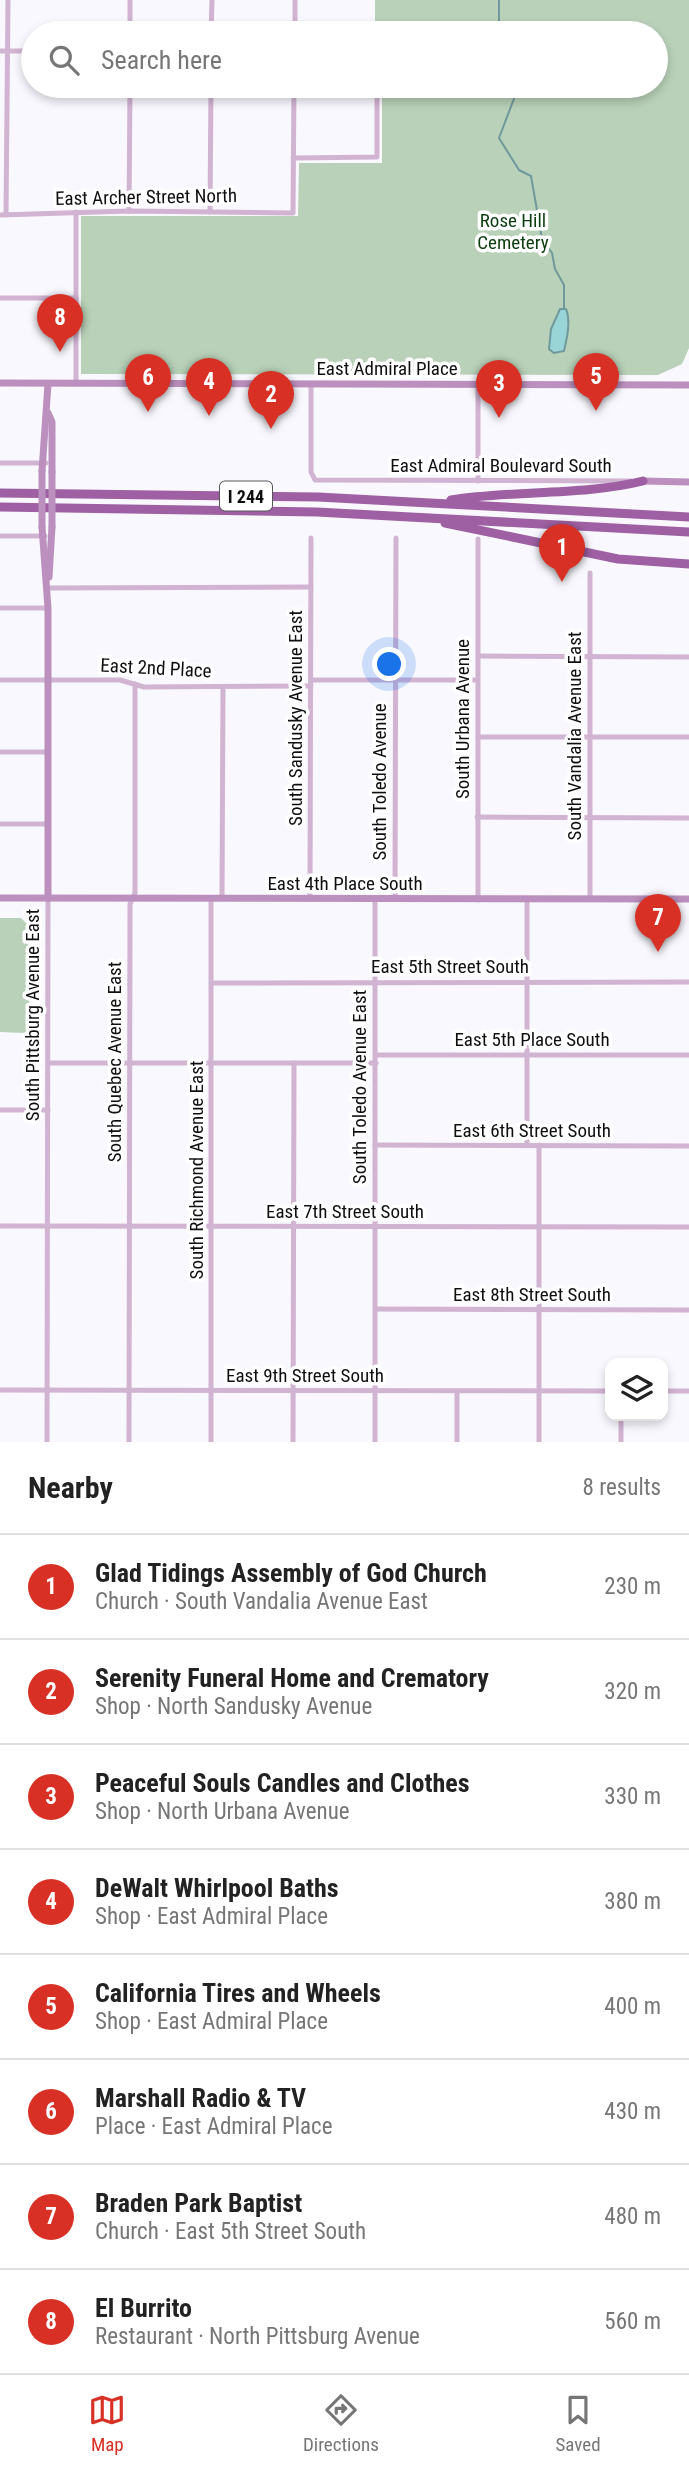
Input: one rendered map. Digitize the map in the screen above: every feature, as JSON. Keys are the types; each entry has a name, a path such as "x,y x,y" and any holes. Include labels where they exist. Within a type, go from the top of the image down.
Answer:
{"highway":[{"path":"434,503 500,492 618,487 643,481"},
{"name":"I 244","path":"0,493 223,495 689,517"},
{"name":"I 244","path":"0,507 239,510 689,532"},
{"path":"422,518 618,559 689,564"}],"street":[{"path":"3,215 8,0"},
{"path":"130,0 130,21"},
{"path":"212,0 212,21"},
{"path":"295,0 295,21"},
{"path":"0,51 21,51"},
{"path":"129,211 130,98"},
{"path":"210,212 211,98"},
{"path":"295,98 293,158 377,157 377,98"},
{"name":"East Archer Street North","path":"3,215 129,211 293,212 293,158"},
{"path":"76,212 76,384"},
{"path":"0,299 76,298"},
{"name":"East Admiral Place","path":"0,383 689,385"},
{"name":"South Pittsburg Avenue East","path":"47,588 52,532 52,422 48,413 48,384"},
{"name":"East Admiral Boulevard South","path":"311,384 313,478 373,482 689,482"},
{"path":"478,384 478,481"},
{"name":"South Pittsburg Avenue East","path":"47,1442 48,608 42,531 42,467 44,421 48,413"},
{"path":"0,463 52,467"},
{"path":"0,536 52,532"},
{"name":"South Sandusky Avenue East","path":"310,899 311,538"},
{"name":"South Toledo Avenue","path":"395,899 396,538"},
{"name":"South Urbana Avenue","path":"478,539 478,900"},
{"name":"South Vandalia Avenue East","path":"590,573 590,899"},
{"path":"47,588 311,587"},
{"path":"0,608 48,608"},
{"path":"478,656 689,657"},
{"name":"East 2nd Place","path":"0,680 120,680 144,687 222,687 395,680 478,680"},
{"name":"South Quebec Avenue East","path":"129,1442 130,904 135,894 135,684"},
{"path":"222,687 222,899"},
{"path":"478,737 689,737"},
{"path":"0,752 48,752"},
{"path":"477,817 689,818"},
{"path":"0,824 48,824"},
{"name":"East 4th Place South","path":"0,898 689,899"},
{"name":"South Richmond Avenue East","path":"211,899 211,1442"},
{"name":"South Toledo Avenue East","path":"375,899 375,1442"},
{"path":"527,899 527,1145"},
{"name":"East 5th Street South","path":"212,983 689,982"},
{"name":"East 5th Place South","path":"376,1055 689,1055"},
{"path":"48,1063 376,1063"},
{"path":"293,1442 294,1063"},
{"path":"0,1110 48,1110"},
{"name":"East 6th Street South","path":"375,1145 689,1146"},
{"path":"539,1145 539,1442"},
{"name":"East 7th Street South","path":"0,1226 689,1227"},
{"name":"East 8th Street South","path":"376,1309 689,1310"},
{"name":"East 9th Street South","path":"0,1390 605,1391"},
{"path":"457,1391 457,1442"},
{"path":"668,1391 689,1391"},
{"path":"621,1421 621,1442"}],"green space":[{"name":"Rose Hill Cemetery","path":"375,0 689,0 689,348 682,364 658,375 81,374 81,216 298,216 299,163 382,163 382,98 668,98 668,21 375,21"},
{"path":"0,918 21,918 28,925 30,1030 25,1033 0,1032"}],"water":[{"path":"560,309 566,309 567,335 564,351 554,353 549,349 551,329"}],"waterway":[{"path":"499,0 499,21"},
{"path":"514,98 499,138 519,170 531,176 542,239 552,253 555,269 564,285 564,309"}],"place":[{"name":"El Burrito","path":"60,352"},
{"name":"California Tires and Wheels","path":"596,411"},
{"name":"Marshall Radio & TV","path":"148,412"},
{"name":"DeWalt Whirlpool Baths","path":"209,416"},
{"name":"Peaceful Souls Candles and Clothes","path":"499,418"},
{"name":"Serenity Funeral Home and Crematory","path":"271,429"},
{"name":"Glad Tidings Assembly of God Church","path":"562,582"},
{"name":"Braden Park Baptist","path":"658,952"}]}
